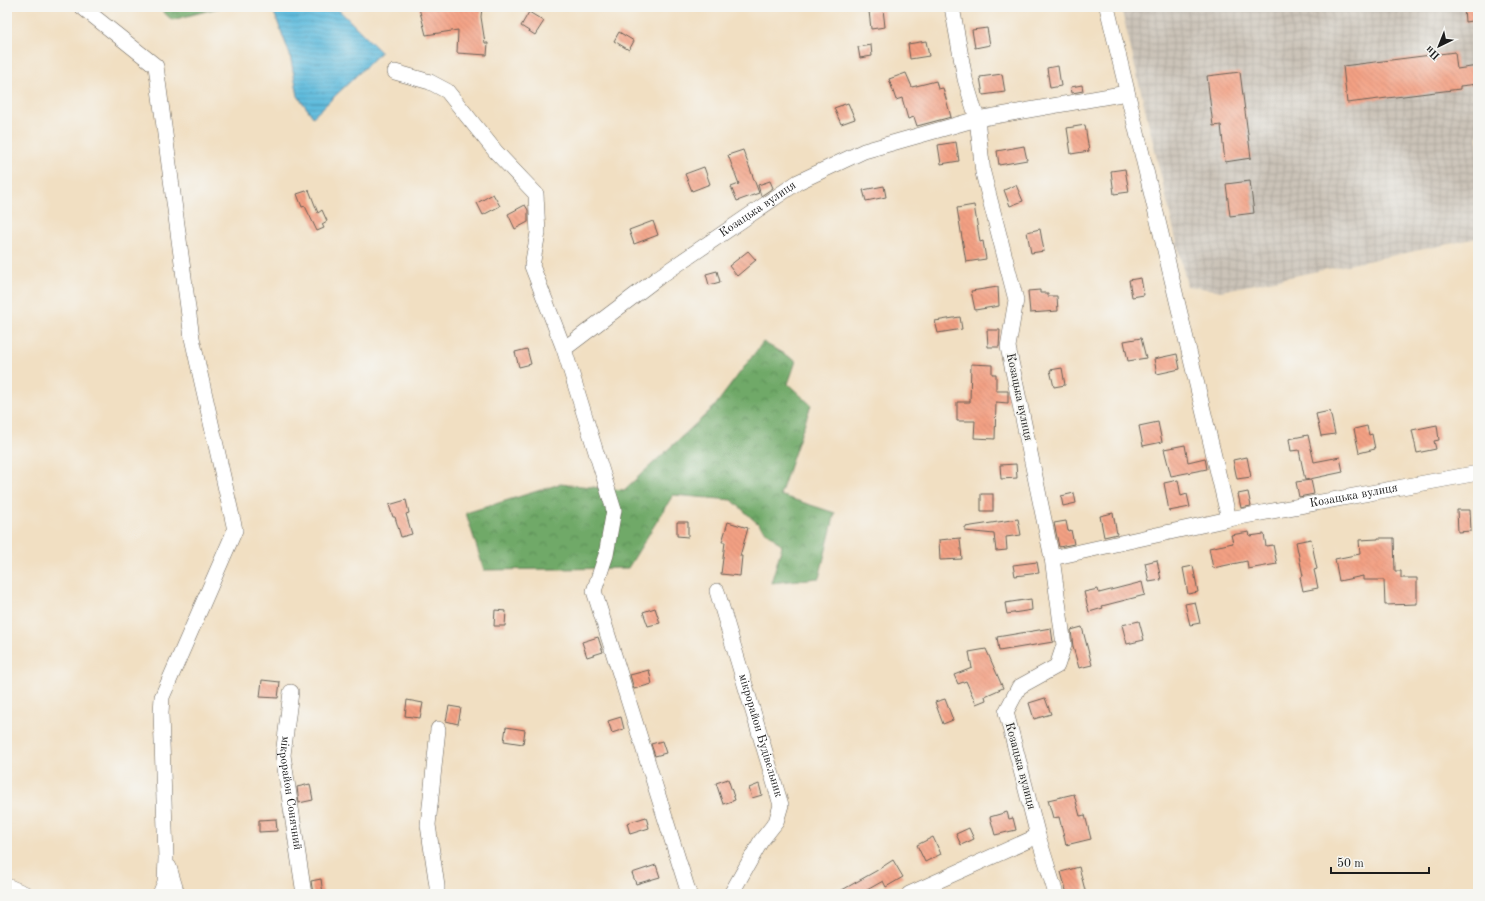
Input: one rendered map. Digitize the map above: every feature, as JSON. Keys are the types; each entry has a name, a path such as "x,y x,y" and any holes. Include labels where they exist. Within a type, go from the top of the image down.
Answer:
{"street":[{"path":"82,7 156,66 192,338 235,530 162,697 160,713 166,858 165,882 160,894"},
{"name":"Козацька вулиця","path":"952,7 965,79 977,119 983,173 1016,300 1008,346 1052,558 1064,645 1057,666 1018,687 1006,712 1038,836 1056,894"},
{"path":"1107,7 1229,520"},
{"path":"394,72 430,82 447,91 496,152 536,194 538,233 532,266 564,349 614,510 606,555 594,591 690,894"},
{"name":"Козацька вулиця","path":"564,349 659,277 798,182 864,151 977,119 1128,93"},
{"name":"Козацька вулиця","path":"1052,558 1229,520 1478,473"},
{"name":"мікрорайон Будівельник","path":"717,591 781,805 776,822 761,841 731,894"},
{"name":"мікрорайон Сонячний","path":"291,692 283,755 304,894"},
{"path":"437,894 428,826 438,729"},
{"path":"909,894 1038,836"},
{"path":"166,858 177,894"},
{"path":"7,886 26,894"}],"shaded area":[{"path":"1121,7 1478,7 1478,238 1221,291 1187,286"}],"green space":[{"path":"158,7 222,7 172,20"},
{"path":"763,342 796,361 788,384 811,405 780,495 835,513 819,578 771,583 782,546 732,500 673,495 628,568 484,570 466,513 560,484 624,490 714,407"}],"water":[{"path":"272,7 336,7 381,52 313,117 298,96 290,55"}],"building":[{"path":"482,7 481,17 485,43 488,43 487,55 457,53 458,30 426,35 419,8"},
{"path":"1478,7 1478,20 1465,22 1464,8"},
{"path":"883,9 885,27 871,29 869,11"},
{"path":"529,12 544,21 535,35 521,26"},
{"path":"987,28 990,45 975,48 972,30"},
{"path":"619,32 634,41 629,50 614,41"},
{"path":"926,41 929,56 910,59 908,44"},
{"path":"871,45 872,56 860,58 858,47"},
{"path":"1455,52 1457,69 1478,66 1478,84 1460,86 1460,89 1347,103 1343,66"},
{"path":"1058,66 1061,86 1050,88 1047,68"},
{"path":"1240,72 1251,158 1225,162 1221,125 1213,126 1207,76"},
{"path":"906,73 912,87 936,81 938,89 943,88 951,117 917,126 914,117 908,119 902,98 896,100 889,79"},
{"path":"1002,74 1005,92 983,95 980,77"},
{"path":"1082,85 1083,91 1072,93 1071,87"},
{"path":"848,103 855,119 841,124 834,108"},
{"path":"1085,125 1089,151 1071,154 1067,128"},
{"path":"956,142 959,161 941,164 938,145"},
{"path":"1024,146 1027,160 999,165 997,151"},
{"path":"743,150 759,193 737,201 731,187 739,184 728,155"},
{"path":"704,167 710,184 692,191 685,174"},
{"path":"1125,169 1129,192 1114,194 1111,171"},
{"path":"770,181 773,188 761,196 758,185"},
{"path":"1250,181 1254,213 1230,216 1226,184"},
{"path":"1016,185 1023,201 1010,206 1004,190"},
{"path":"884,186 886,197 866,201 863,190"},
{"path":"309,190 318,213 322,210 327,221 322,224 324,228 317,231 305,206 302,207 297,194"},
{"path":"493,194 500,206 483,215 477,203"},
{"path":"525,205 528,210 528,222 515,229 508,214"},
{"path":"974,205 980,242 983,241 986,259 966,262 957,208"},
{"path":"653,221 658,235 634,244 629,230"},
{"path":"1040,229 1044,251 1031,253 1027,232"},
{"path":"748,251 756,260 737,276 729,266"},
{"path":"717,271 720,282 709,285 706,274"},
{"path":"1141,278 1144,295 1132,297 1129,280"},
{"path":"998,287 999,306 975,310 971,291"},
{"path":"1040,290 1040,293 1048,293 1048,296 1057,296 1058,311 1030,313 1028,291"},
{"path":"960,317 962,329 938,333 935,321"},
{"path":"987,330 1000,330 999,347 988,347"},
{"path":"1141,338 1146,358 1128,361 1124,341"},
{"path":"527,349 531,364 519,367 515,352"},
{"path":"1177,354 1180,369 1157,374 1154,359"},
{"path":"971,364 992,365 992,374 996,374 996,391 1008,391 1008,403 996,402 995,439 974,438 975,421 957,421 957,402 970,402"},
{"path":"1062,368 1065,385 1054,387 1050,370"},
{"path":"1330,411 1335,434 1321,436 1316,414"},
{"path":"1158,422 1162,442 1143,446 1139,426"},
{"path":"1437,425 1439,440 1434,441 1436,449 1417,453 1412,430"},
{"path":"1367,426 1369,435 1372,434 1375,449 1359,453 1354,429"},
{"path":"1308,435 1314,462 1340,457 1343,472 1305,480 1299,450 1291,451 1289,439"},
{"path":"1185,445 1188,462 1205,458 1207,469 1171,476 1164,449"},
{"path":"1247,457 1251,477 1237,479 1233,460"},
{"path":"1016,464 1017,478 1001,479 1000,465"},
{"path":"1178,480 1181,496 1187,494 1190,507 1169,511 1164,483"},
{"path":"1311,480 1314,494 1299,497 1296,482"},
{"path":"1248,492 1251,506 1241,508 1238,494"},
{"path":"1074,493 1076,503 1063,506 1061,496"},
{"path":"981,494 993,494 993,511 981,511"},
{"path":"406,500 409,513 406,514 412,534 401,537 395,517 393,517 389,505"},
{"path":"1457,510 1470,510 1471,531 1458,532"},
{"path":"1113,513 1117,534 1104,537 1100,516"},
{"path":"1018,519 1021,535 1006,537 1007,550 996,551 994,534 965,531 965,527"},
{"path":"1066,521 1068,531 1071,530 1074,544 1059,547 1054,523"},
{"path":"677,522 688,522 688,537 677,536"},
{"path":"728,522 748,528 740,556 742,556 740,576 721,574 725,542 722,542"},
{"path":"1249,532 1250,536 1264,534 1266,546 1273,545 1277,564 1248,569 1247,561 1213,568 1209,548 1233,543 1231,535"},
{"path":"960,538 962,559 940,560 939,540"},
{"path":"1394,538 1395,571 1401,571 1401,578 1417,578 1417,604 1385,605 1384,580 1363,580 1363,576 1339,581 1335,559 1360,554 1359,540"},
{"path":"1311,539 1317,569 1314,570 1318,588 1303,591 1300,577 1303,576 1296,542"},
{"path":"1157,560 1161,580 1149,582 1145,563"},
{"path":"1037,562 1039,573 1015,576 1013,565"},
{"path":"1193,566 1198,592 1188,594 1183,568"},
{"path":"1142,582 1145,595 1102,606 1103,608 1089,612 1084,592 1098,589 1099,593"},
{"path":"1031,599 1032,610 1007,614 1005,603"},
{"path":"1195,602 1200,623 1190,625 1185,604"},
{"path":"655,608 660,623 648,626 643,612"},
{"path":"495,610 506,611 505,626 494,626"},
{"path":"1139,621 1144,640 1127,644 1122,625"},
{"path":"1082,627 1092,665 1079,668 1073,647 1071,630"},
{"path":"1051,628 1053,642 999,651 997,637"},
{"path":"598,637 603,652 587,657 582,642"},
{"path":"986,649 1003,688 985,696 986,700 976,704 966,681 958,684 954,675 972,668 969,652"},
{"path":"649,670 652,684 634,689 630,675"},
{"path":"262,680 280,682 278,698 260,697"},
{"path":"1045,698 1051,714 1034,719 1029,703"},
{"path":"945,699 953,720 943,724 935,702"},
{"path":"407,700 423,703 420,718 405,716"},
{"path":"449,706 461,708 458,724 446,721"},
{"path":"621,717 624,729 612,733 608,721"},
{"path":"506,727 525,730 523,744 504,741"},
{"path":"662,741 666,753 655,756 651,744"},
{"path":"728,779 735,800 723,804 716,783"},
{"path":"310,784 313,800 299,803 297,787"},
{"path":"759,784 762,795 752,798 749,788"},
{"path":"1074,794 1080,816 1085,815 1091,839 1066,845 1059,817 1053,818 1048,800"},
{"path":"1007,812 1009,819 1013,818 1016,830 995,835 990,817"},
{"path":"646,817 649,828 630,834 627,823"},
{"path":"276,819 277,831 259,832 259,820"},
{"path":"969,828 974,839 961,845 956,834"},
{"path":"933,837 941,854 925,862 917,845"},
{"path":"893,860 903,877 886,887 883,881 860,894 835,894 876,871"},
{"path":"656,865 660,877 636,884 632,873"},
{"path":"1079,867 1086,894 1067,894 1061,872"},
{"path":"321,879 323,894 313,894 311,881"}]}
